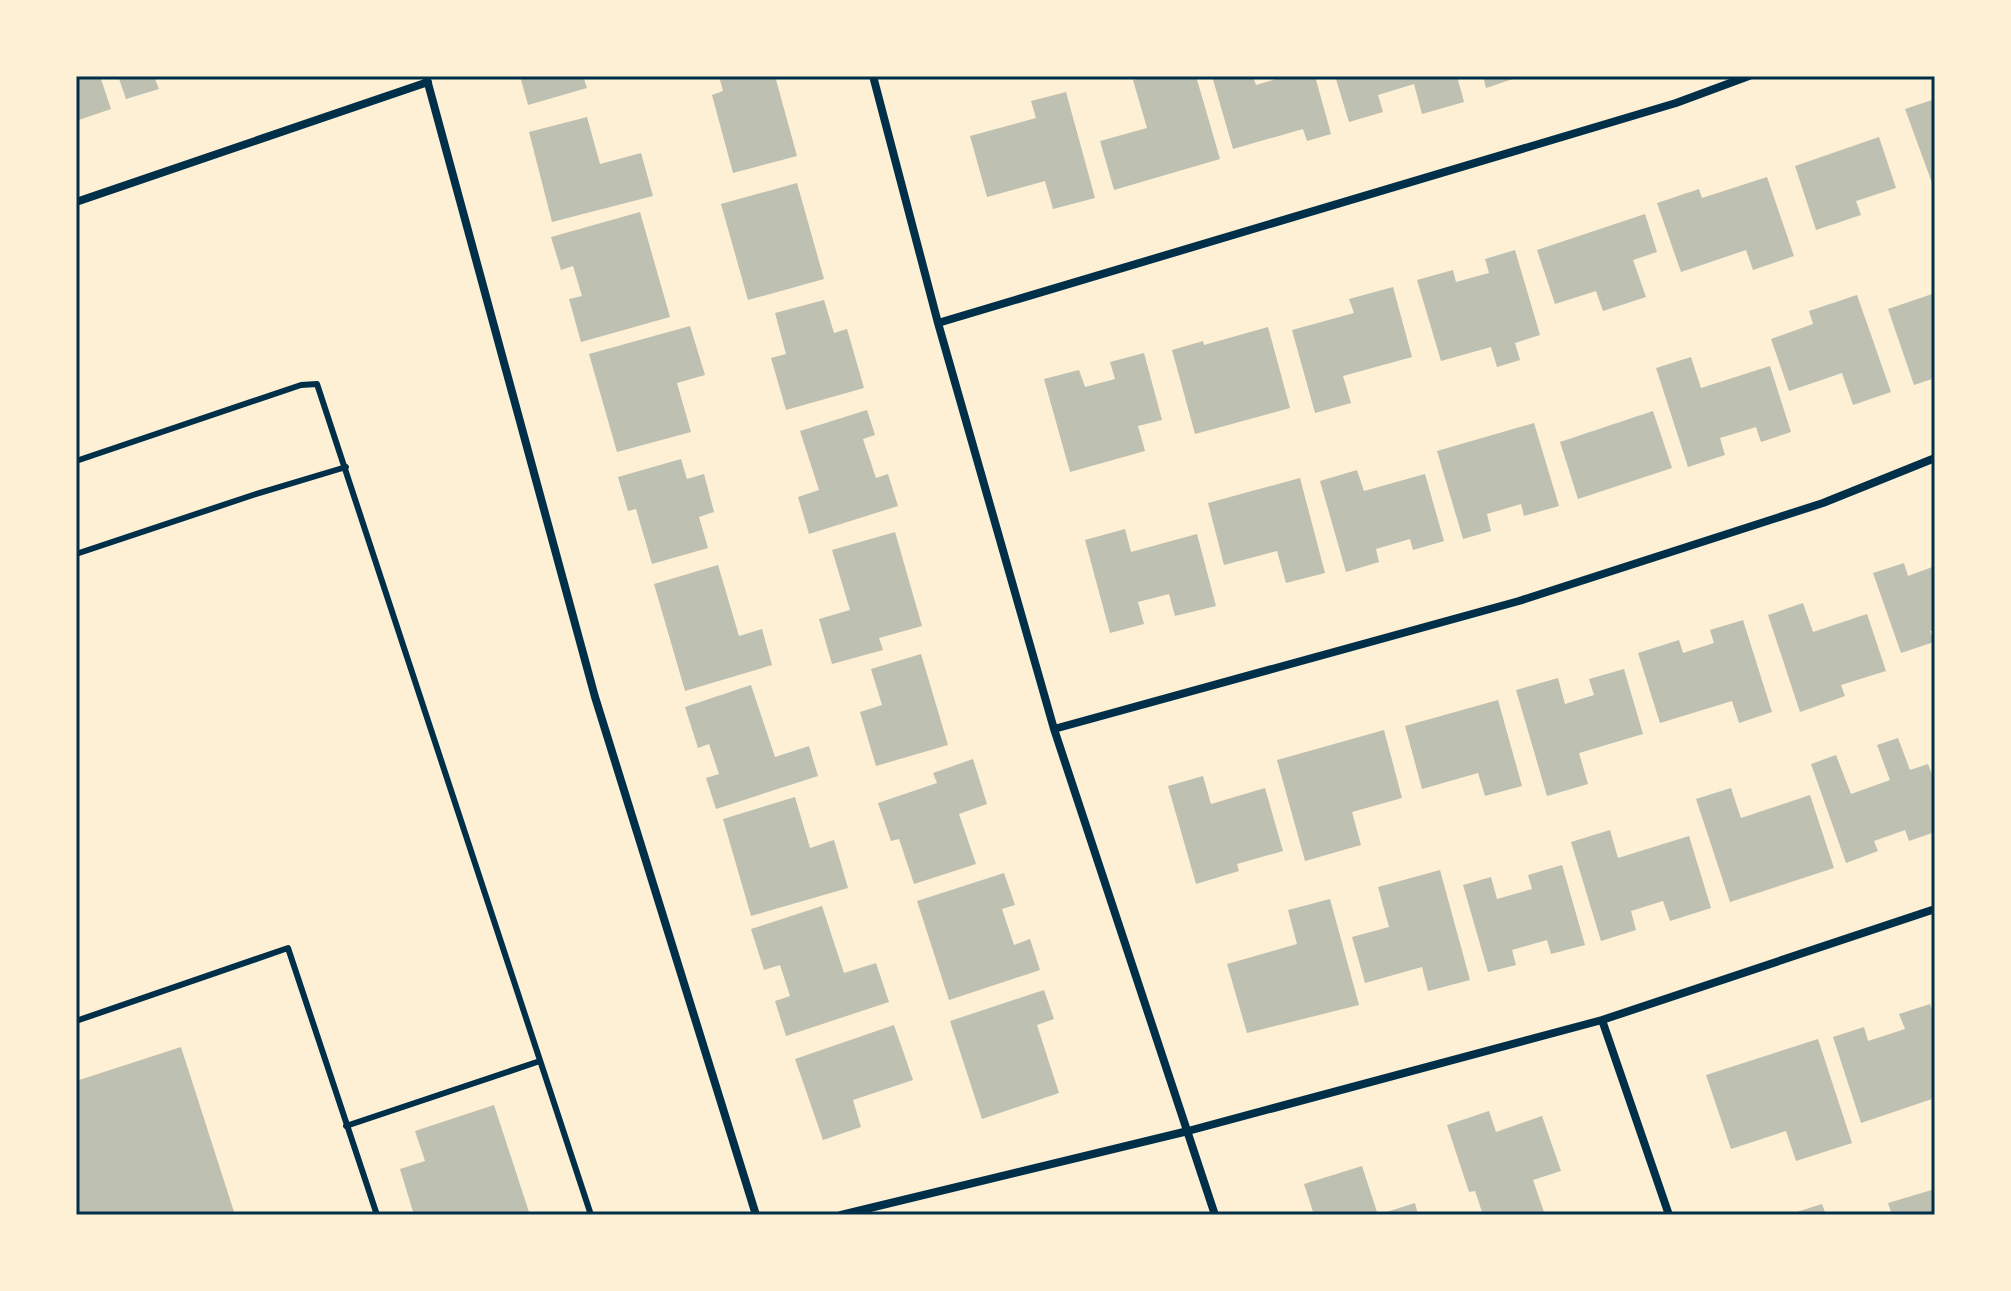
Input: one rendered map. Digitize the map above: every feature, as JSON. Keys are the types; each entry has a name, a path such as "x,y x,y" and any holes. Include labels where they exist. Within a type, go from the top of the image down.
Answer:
{"street":[{"path":"873,76 938,323 1054,729 1215,1215"},
{"path":"938,323 1661,107 1749,76"},
{"path":"76,202 427,79 595,697 756,1215"},
{"path":"1054,729 1519,601 1823,503 1935,458"},
{"path":"841,1215 1188,1131 1602,1020 1935,909"},
{"path":"1602,1020 1669,1215"}],"lane":[{"path":"76,461 301,385 317,384 591,1215"},
{"path":"76,554 346,467"},
{"path":"76,1021 288,948 377,1215"},
{"path":"346,1126 540,1061"}],"building":[{"path":"76,76 100,76 111,109 76,121"},
{"path":"118,76 154,76 159,89 126,99"},
{"path":"520,76 583,76 587,88 528,105"},
{"path":"719,76 775,76 797,156 733,173 712,95 723,91"},
{"path":"1148,76 1196,76 1220,159 1114,190 1100,141 1147,128 1133,80"},
{"path":"1212,76 1253,76 1256,85 1286,76 1315,76 1331,134 1307,141 1303,129 1233,149"},
{"path":"1335,76 1457,76 1464,102 1422,114 1414,84 1378,95 1383,112 1349,122"},
{"path":"1483,76 1515,76 1516,78 1486,88"},
{"path":"1066,92 1095,198 1053,209 1045,181 987,197 970,136 1036,118 1031,101"},
{"path":"1935,99 1935,191 1905,109"},
{"path":"587,117 600,164 641,153 653,196 552,222 529,132"},
{"path":"1879,137 1896,188 1856,201 1861,215 1816,230 1795,166"},
{"path":"1767,177 1794,256 1753,270 1746,250 1681,272 1657,203 1699,189 1702,198"},
{"path":"797,183 824,279 748,300 721,204"},
{"path":"640,212 670,317 581,342 569,299 582,296 573,266 561,270 551,237"},
{"path":"1645,214 1657,252 1633,260 1646,297 1603,311 1596,291 1555,304 1537,250"},
{"path":"1515,250 1540,335 1515,343 1520,360 1497,367 1491,347 1441,361 1417,280 1453,270 1456,282 1489,273 1485,259"},
{"path":"1393,287 1412,357 1343,376 1351,403 1315,413 1292,330 1354,313 1349,299"},
{"path":"1935,293 1935,378 1914,385 1888,309"},
{"path":"1857,295 1891,392 1853,405 1842,373 1789,391 1771,339 1813,324 1809,311"},
{"path":"824,300 834,333 847,329 864,388 786,410 771,358 786,354 775,313"},
{"path":"690,326 705,375 677,383 691,432 617,452 589,354"},
{"path":"1268,327 1290,408 1195,434 1172,350 1203,341 1204,345"},
{"path":"1144,353 1162,420 1138,426 1145,451 1070,472 1044,379 1079,370 1085,387 1115,379 1110,362"},
{"path":"1691,357 1701,388 1770,366 1791,432 1761,442 1756,427 1720,438 1725,455 1688,467 1656,368"},
{"path":"867,410 875,435 863,439 876,478 888,474 898,506 809,534 798,497 819,490 800,431"},
{"path":"1653,411 1672,468 1578,499 1560,442"},
{"path":"1534,423 1559,506 1524,516 1521,504 1487,514 1491,531 1463,539 1437,451"},
{"path":"681,459 687,479 704,474 714,512 699,517 708,548 652,564 636,509 628,511 618,477"},
{"path":"1357,470 1364,491 1425,474 1444,541 1413,550 1410,539 1376,549 1379,562 1346,572 1320,481"},
{"path":"1300,478 1325,573 1286,583 1277,551 1224,565 1208,503"},
{"path":"1125,529 1131,552 1197,534 1216,606 1175,616 1169,594 1138,602 1144,624 1110,633 1085,540"},
{"path":"895,532 922,626 879,638 883,650 832,664 819,619 850,610 832,550"},
{"path":"1904,563 1908,576 1935,566 1935,630 1930,631 1934,642 1901,653 1873,573"},
{"path":"718,565 739,636 762,629 772,665 685,691 654,584"},
{"path":"1803,603 1813,632 1867,614 1886,671 1841,685 1845,696 1800,712 1768,615"},
{"path":"1743,620 1772,712 1739,723 1732,701 1660,723 1638,653 1679,640 1683,653 1714,643 1710,630"},
{"path":"921,654 948,745 876,766 860,712 882,705 871,669"},
{"path":"1624,669 1643,734 1579,753 1588,784 1547,796 1516,690 1558,678 1565,704 1594,695 1589,679"},
{"path":"751,685 775,757 809,746 818,776 716,809 706,778 719,774 709,744 698,748 685,707"},
{"path":"1498,700 1522,786 1485,796 1478,773 1422,789 1405,726"},
{"path":"1384,730 1402,798 1352,812 1361,845 1305,861 1277,760"},
{"path":"1898,738 1910,770 1928,764 1935,783 1935,832 1909,841 1905,830 1874,841 1878,851 1846,863 1811,764 1836,755 1851,794 1890,780 1877,745"},
{"path":"973,759 987,804 959,814 976,864 914,884 899,839 891,841 878,803 937,783 933,773"},
{"path":"1203,776 1211,804 1265,788 1283,851 1237,864 1239,871 1196,884 1168,786"},
{"path":"1731,788 1741,818 1810,795 1834,868 1730,902 1696,799"},
{"path":"795,797 810,848 834,840 848,888 751,916 723,819"},
{"path":"1610,830 1618,858 1689,836 1711,908 1670,921 1663,901 1631,911 1636,930 1601,941 1571,842"},
{"path":"1562,865 1585,945 1551,954 1547,940 1512,950 1516,965 1488,972 1463,885 1491,877 1497,899 1532,889 1528,875"},
{"path":"1440,870 1470,980 1428,991 1422,967 1365,983 1352,937 1389,927 1378,887"},
{"path":"1004,873 1015,905 1002,909 1014,945 1030,939 1040,970 949,1000 917,901"},
{"path":"1330,899 1359,1005 1247,1033 1227,964 1297,944 1288,910"},
{"path":"822,906 844,973 876,963 889,1002 786,1036 775,1001 790,996 780,965 764,970 751,929"},
{"path":"1044,990 1054,1019 1037,1025 1059,1093 982,1119 950,1021"},
{"path":"1930,1004 1935,1019 1935,1098 1861,1123 1833,1037 1864,1027 1868,1041 1905,1029 1899,1014"},
{"path":"894,1025 913,1080 853,1100 861,1127 823,1140 795,1059"},
{"path":"1818,1039 1852,1143 1796,1161 1786,1131 1731,1149 1706,1075"},
{"path":"181,1047 235,1215 76,1215 76,1081"},
{"path":"494,1105 530,1215 414,1215 400,1169 425,1161 415,1131"},
{"path":"1489,1111 1496,1132 1542,1116 1561,1171 1533,1180 1545,1215 1483,1215 1475,1191 1469,1192 1447,1125"},
{"path":"1362,1166 1378,1215 1314,1215 1304,1184"},
{"path":"1935,1189 1935,1215 1892,1215 1888,1203"},
{"path":"1415,1203 1418,1215 1380,1215 1380,1214"},
{"path":"1822,1204 1826,1215 1790,1215 1790,1214"}]}
